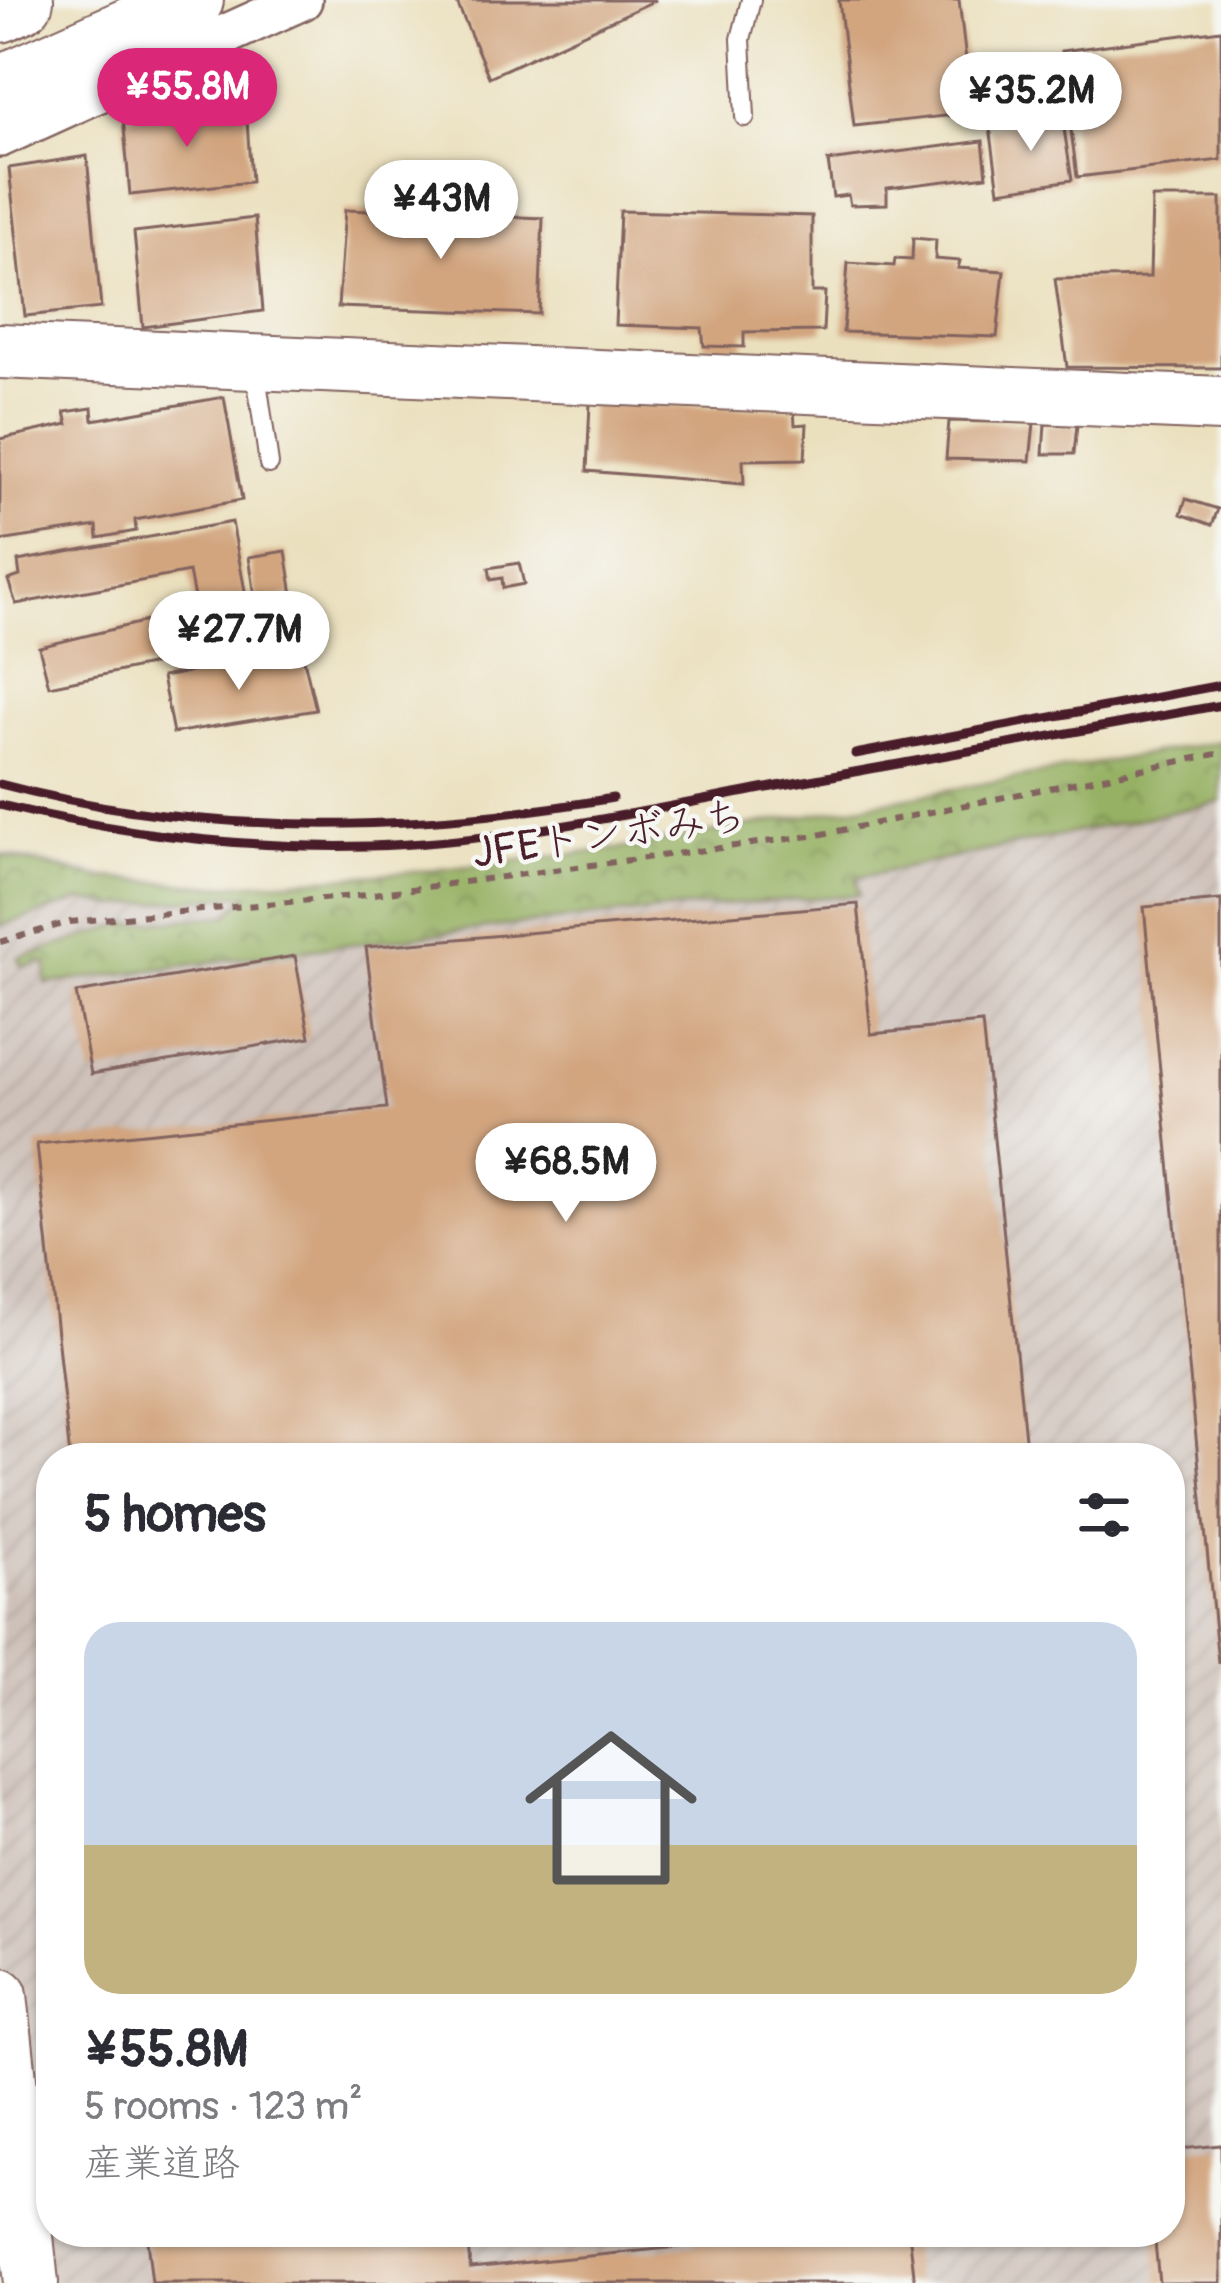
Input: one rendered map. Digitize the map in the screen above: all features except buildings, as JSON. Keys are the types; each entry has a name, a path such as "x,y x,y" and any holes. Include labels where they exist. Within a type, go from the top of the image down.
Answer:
{"highway":[{"path":"0,9 20,0"}],"main road":[{"path":"0,86 193,0"}],"street":[{"path":"0,137 302,0"},
{"path":"0,351 1221,404"},
{"path":"0,1995 31,2283"}],"lane":[{"path":"745,117 741,39 751,0"},
{"path":"255,362 269,464"}],"path":[{"name":"JFEトンボみち","path":"0,941 70,922 366,896 818,835 1221,753"}],"shaded area":[{"path":"1221,775 1221,2283 0,2283 0,851 110,876 222,884 588,868"}],"green space":[{"path":"1221,741 1221,802 856,878 859,895 452,932 46,984 47,962 22,967 19,958 122,925 228,915 249,894 115,906 82,900 0,926 0,855 99,878 214,886 435,870 625,848"}],"railway":[{"path":"855,754 1221,685"},
{"path":"0,805 137,832 230,842 421,843 577,823 1221,705"},
{"path":"0,784 152,813 306,824 460,818 613,798"}]}
